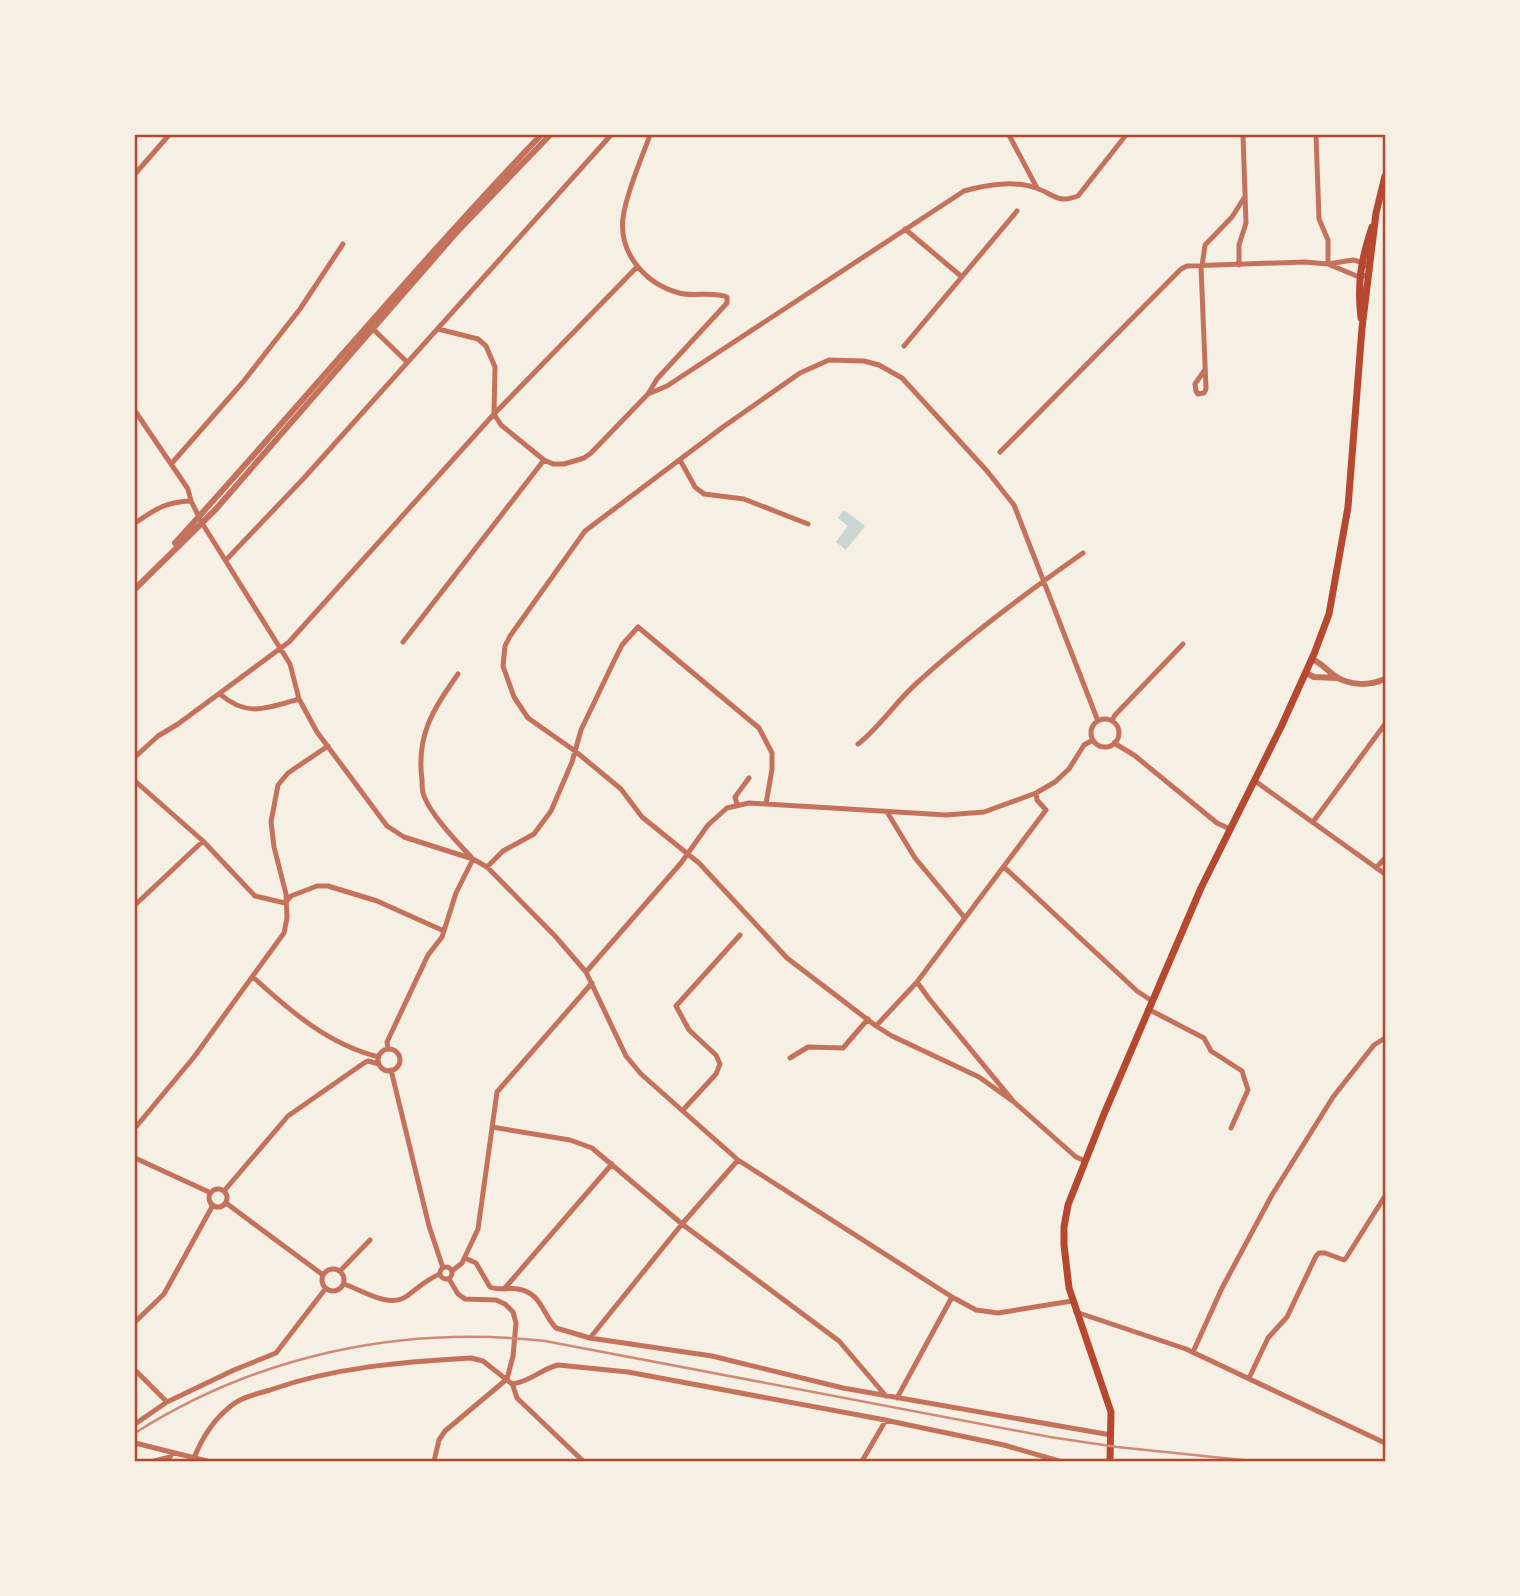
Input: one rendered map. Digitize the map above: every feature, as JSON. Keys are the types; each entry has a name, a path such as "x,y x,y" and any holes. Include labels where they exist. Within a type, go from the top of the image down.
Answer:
{"main road":[{"path":"1362,328 1359,277 1385,176"},
{"path":"1110,1461 1111,1412 1072,1301 1064,1250 1068,1205 1207,875 1306,673 1333,596 1348,507 1362,328 1376,213"}],"street":[{"path":"135,174 169,135"},
{"path":"135,589 202,523 241,475 541,135"},
{"path":"371,327 550,135"},
{"path":"226,560 611,135"},
{"path":"438,329 478,339 486,346 495,367 494,414 501,425 544,460 553,464 584,458 648,394 657,379 727,303 727,297 720,294 700,296 662,287 636,268 624,235 623,214 650,135"},
{"path":"1009,135 1037,188"},
{"path":"648,394 667,386 964,191 993,186 1037,188 1058,199 1068,200 1078,196 1126,135"},
{"path":"1239,265 1238,254 1246,223 1243,135"},
{"path":"1316,135 1319,219 1328,240 1328,264"},
{"path":"1203,371 1202,266 1205,245 1231,217 1244,198"},
{"path":"904,346 1017,211"},
{"path":"1231,217 1238,216 1246,223"},
{"path":"905,229 962,277"},
{"path":"172,463 243,382 300,309 343,244"},
{"path":"1000,452 1181,269 1187,266 1362,261 1368,265 1370,271 1359,277 1328,264"},
{"path":"135,757 159,736 280,650 494,414 636,268"},
{"path":"371,327 406,362"},
{"path":"1085,1161 1076,1157 1014,1102 979,1077 892,1036 787,958 688,854 642,817 621,789 575,751 528,718 503,666 505,646 585,531 764,397 808,368 829,360 864,361 879,365 902,378 1008,497 1025,528 1098,721"},
{"path":"135,411 188,489 202,523 290,664 299,699 317,732 387,826 404,837 473,859 487,867 555,936 586,972 626,1056 641,1074 738,1160 976,1310 998,1313 1072,1301"},
{"path":"404,642 544,460"},
{"path":"680,460 695,487 704,494 744,499 808,524"},
{"path":"142,582 198,516 241,475"},
{"path":"135,523 162,505 191,501"},
{"path":"858,744 871,734 916,683 1083,553"},
{"path":"487,867 503,851 534,834 543,824 559,797 580,730 622,645 638,627 759,729 772,753 766,804"},
{"path":"1112,721 1183,644"},
{"path":"1312,659 1337,678"},
{"path":"1306,673 1314,677 1337,678 1362,685 1385,679"},
{"path":"458,674 429,723 421,745 420,767 424,797 447,830 473,859"},
{"path":"220,694 231,704 253,711 299,699"},
{"path":"1098,721 1112,721 1119,732 1114,743 1103,747 1093,740 1091,729 1098,721"},
{"path":"1312,822 1385,724"},
{"path":"586,972 688,854 708,825 718,815 737,804 964,815 993,809 1036,793 1055,782 1069,769 1084,745 1093,740"},
{"path":"1114,743 1134,755 1202,811 1230,829"},
{"path":"135,1128 194,1057 284,933 287,918 286,894 274,847 271,822 278,785 288,773 328,746"},
{"path":"737,804 735,797 749,778"},
{"path":"135,781 203,841 255,896 285,903"},
{"path":"1255,781 1385,874"},
{"path":"876,1026 917,982 1046,810 1037,800 1036,793"},
{"path":"887,812 915,858 965,918"},
{"path":"135,905 203,841"},
{"path":"1376,868 1385,858"},
{"path":"388,1049 387,1042 423,966 444,931 456,892 473,859"},
{"path":"1004,867 1150,1005 1204,1038 1211,1051 1242,1071 1248,1090 1231,1128"},
{"path":"285,903 291,896 317,886 328,886 377,901 444,931"},
{"path":"683,1110 716,1074 720,1064 716,1055 689,1030 676,1006 740,935"},
{"path":"253,977 314,1028 379,1060"},
{"path":"917,982 1014,1102"},
{"path":"344,1284 384,1300 395,1301 404,1298 441,1271 459,1266 480,1222 497,1092 593,983"},
{"path":"790,1058 808,1047 843,1048 868,1020"},
{"path":"1193,1352 1222,1288 1272,1195 1333,1097 1374,1045 1385,1038"},
{"path":"388,1049 397,1053 399,1059 396,1067 391,1070 382,1068 379,1060 382,1052 388,1049"},
{"path":"224,1191 288,1116 364,1063 379,1060"},
{"path":"391,1070 443,1279 449,1279"},
{"path":"492,1127 592,1147 682,1224 839,1341 886,1396"},
{"path":"135,1158 211,1193"},
{"path":"590,1338 682,1224 738,1160"},
{"path":"503,1289 612,1164"},
{"path":"211,1193 219,1189 224,1191 226,1203"},
{"path":"211,1193 210,1201 213,1205"},
{"path":"1249,1378 1268,1338 1287,1317 1316,1256 1325,1252 1344,1260 1385,1196"},
{"path":"213,1205 222,1206 226,1203"},
{"path":"226,1203 323,1275"},
{"path":"135,1322 163,1294 213,1205"},
{"path":"340,1271 370,1240"},
{"path":"465,1258 476,1264 490,1287 518,1289 531,1294 540,1301 556,1328 590,1338 712,1356 886,1396 1111,1435"},
{"path":"330,1269 340,1271 344,1284 336,1290 326,1288 322,1282 323,1275 330,1269"},
{"path":"449,1279 452,1270"},
{"path":"449,1279 458,1294 465,1299 496,1300 506,1305 515,1315 516,1328 509,1379 517,1398 583,1461"},
{"path":"135,1423 167,1402 276,1353 326,1288"},
{"path":"897,1398 952,1297"},
{"path":"1076,1312 1193,1352 1385,1443"},
{"path":"194,1458 202,1439 230,1407 244,1399 289,1383 348,1369 471,1357 483,1361 509,1379 525,1382 552,1366 628,1372 886,1420 1004,1445 1059,1461"},
{"path":"135,1370 167,1402"},
{"path":"434,1461 439,1440 445,1431 509,1379"},
{"path":"862,1461 886,1420"},
{"path":"135,1443 208,1461"},
{"path":"154,1461 170,1457 172,1453"}],"shaded area":[{"path":"844,510 865,526 846,550 836,542 848,526 838,518"}],"railway":[{"path":"135,1433 182,1406 231,1383 281,1365 384,1343 491,1337 545,1341 1050,1437 1252,1461"}]}
